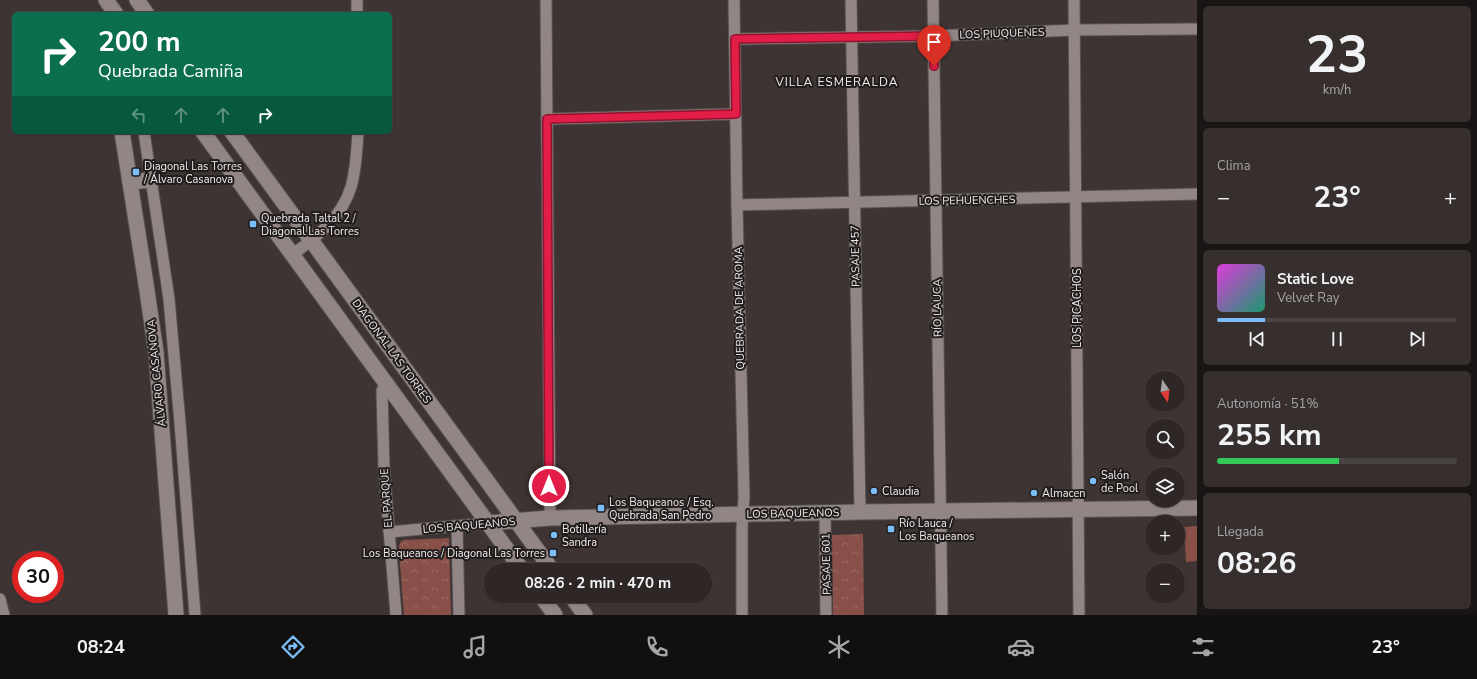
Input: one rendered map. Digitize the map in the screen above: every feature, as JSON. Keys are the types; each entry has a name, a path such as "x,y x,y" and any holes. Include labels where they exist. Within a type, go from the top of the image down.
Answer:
{"main road":[{"path":"100,0 103,12"},
{"path":"106,0 115,12"},
{"path":"137,0 146,12"},
{"name":"ÁLVARO CASANOVA","path":"122,134 156,352 176,615"},
{"name":"DIAGONAL LAS TORRES","path":"204,134 517,563"},
{"name":"DIAGONAL LAS TORRES","path":"233,134 547,563"},
{"path":"130,182 152,180"},
{"name":"LOS BAQUEANOS","path":"488,523 550,518 825,512 1197,508"},
{"path":"546,603 555,615"},
{"path":"576,603 585,615"}],"street":[{"path":"357,0 357,12"},
{"path":"546,0 550,518"},
{"name":"QUEBRADA DE AROMA","path":"734,0 744,502 742,528 742,615"},
{"name":"PASAJE 457","path":"851,0 860,512"},
{"name":"RÍO LAUCA","path":"933,0 942,615"},
{"name":"LOS PICACHOS","path":"1074,0 1079,615"},
{"name":"LOS PIUQUENES","path":"735,39 933,36 1075,30 1197,29"},
{"path":"547,119 736,114"},
{"name":"ÁLVARO CASANOVA","path":"144,134 169,299 195,615"},
{"path":"293,254 311,241 342,208 351,188 356,161 358,134"},
{"name":"LOS PEHUENCHES","path":"737,205 1197,194"},
{"name":"EL PARQUE","path":"386,382 382,391 384,468 396,615"},
{"name":"PASAJE 601","path":"825,512 826,615"},
{"name":"LOS BAQUEANOS","path":"389,532 488,523"},
{"path":"457,526 459,615"},
{"path":"0,599 4,615"}],"green space":[{"path":"1197,526 1197,561 1186,562 1185,527"},
{"path":"863,534 864,615 833,615 832,535"},
{"path":"449,538 451,615 404,615 399,552 400,543 403,540"}],"place":[{"name":"Diagonal Las Torres / Álvaro Casanova","path":"136,172"},
{"name":"Quebrada Taltal 2 / Diagonal Las Torres","path":"253,224"},
{"name":"Salón de Pool","path":"1093,481"},
{"name":"Claudia","path":"874,491"},
{"name":"Almacen","path":"1034,493"},
{"name":"Los Baqueanos / Esq. Quebrada San Pedro","path":"601,508"},
{"name":"Río Lauca / Los Baqueanos","path":"891,529"},
{"name":"Botillería Sandra","path":"554,535"},
{"name":"Los Baqueanos / Diagonal Las Torres","path":"553,553"}],"district":[{"name":"VILLA ESMERALDA","path":"837,82"}],"route":[{"path":"549,486 547,119 736,114 735,39 933,36 934,66"}]}
